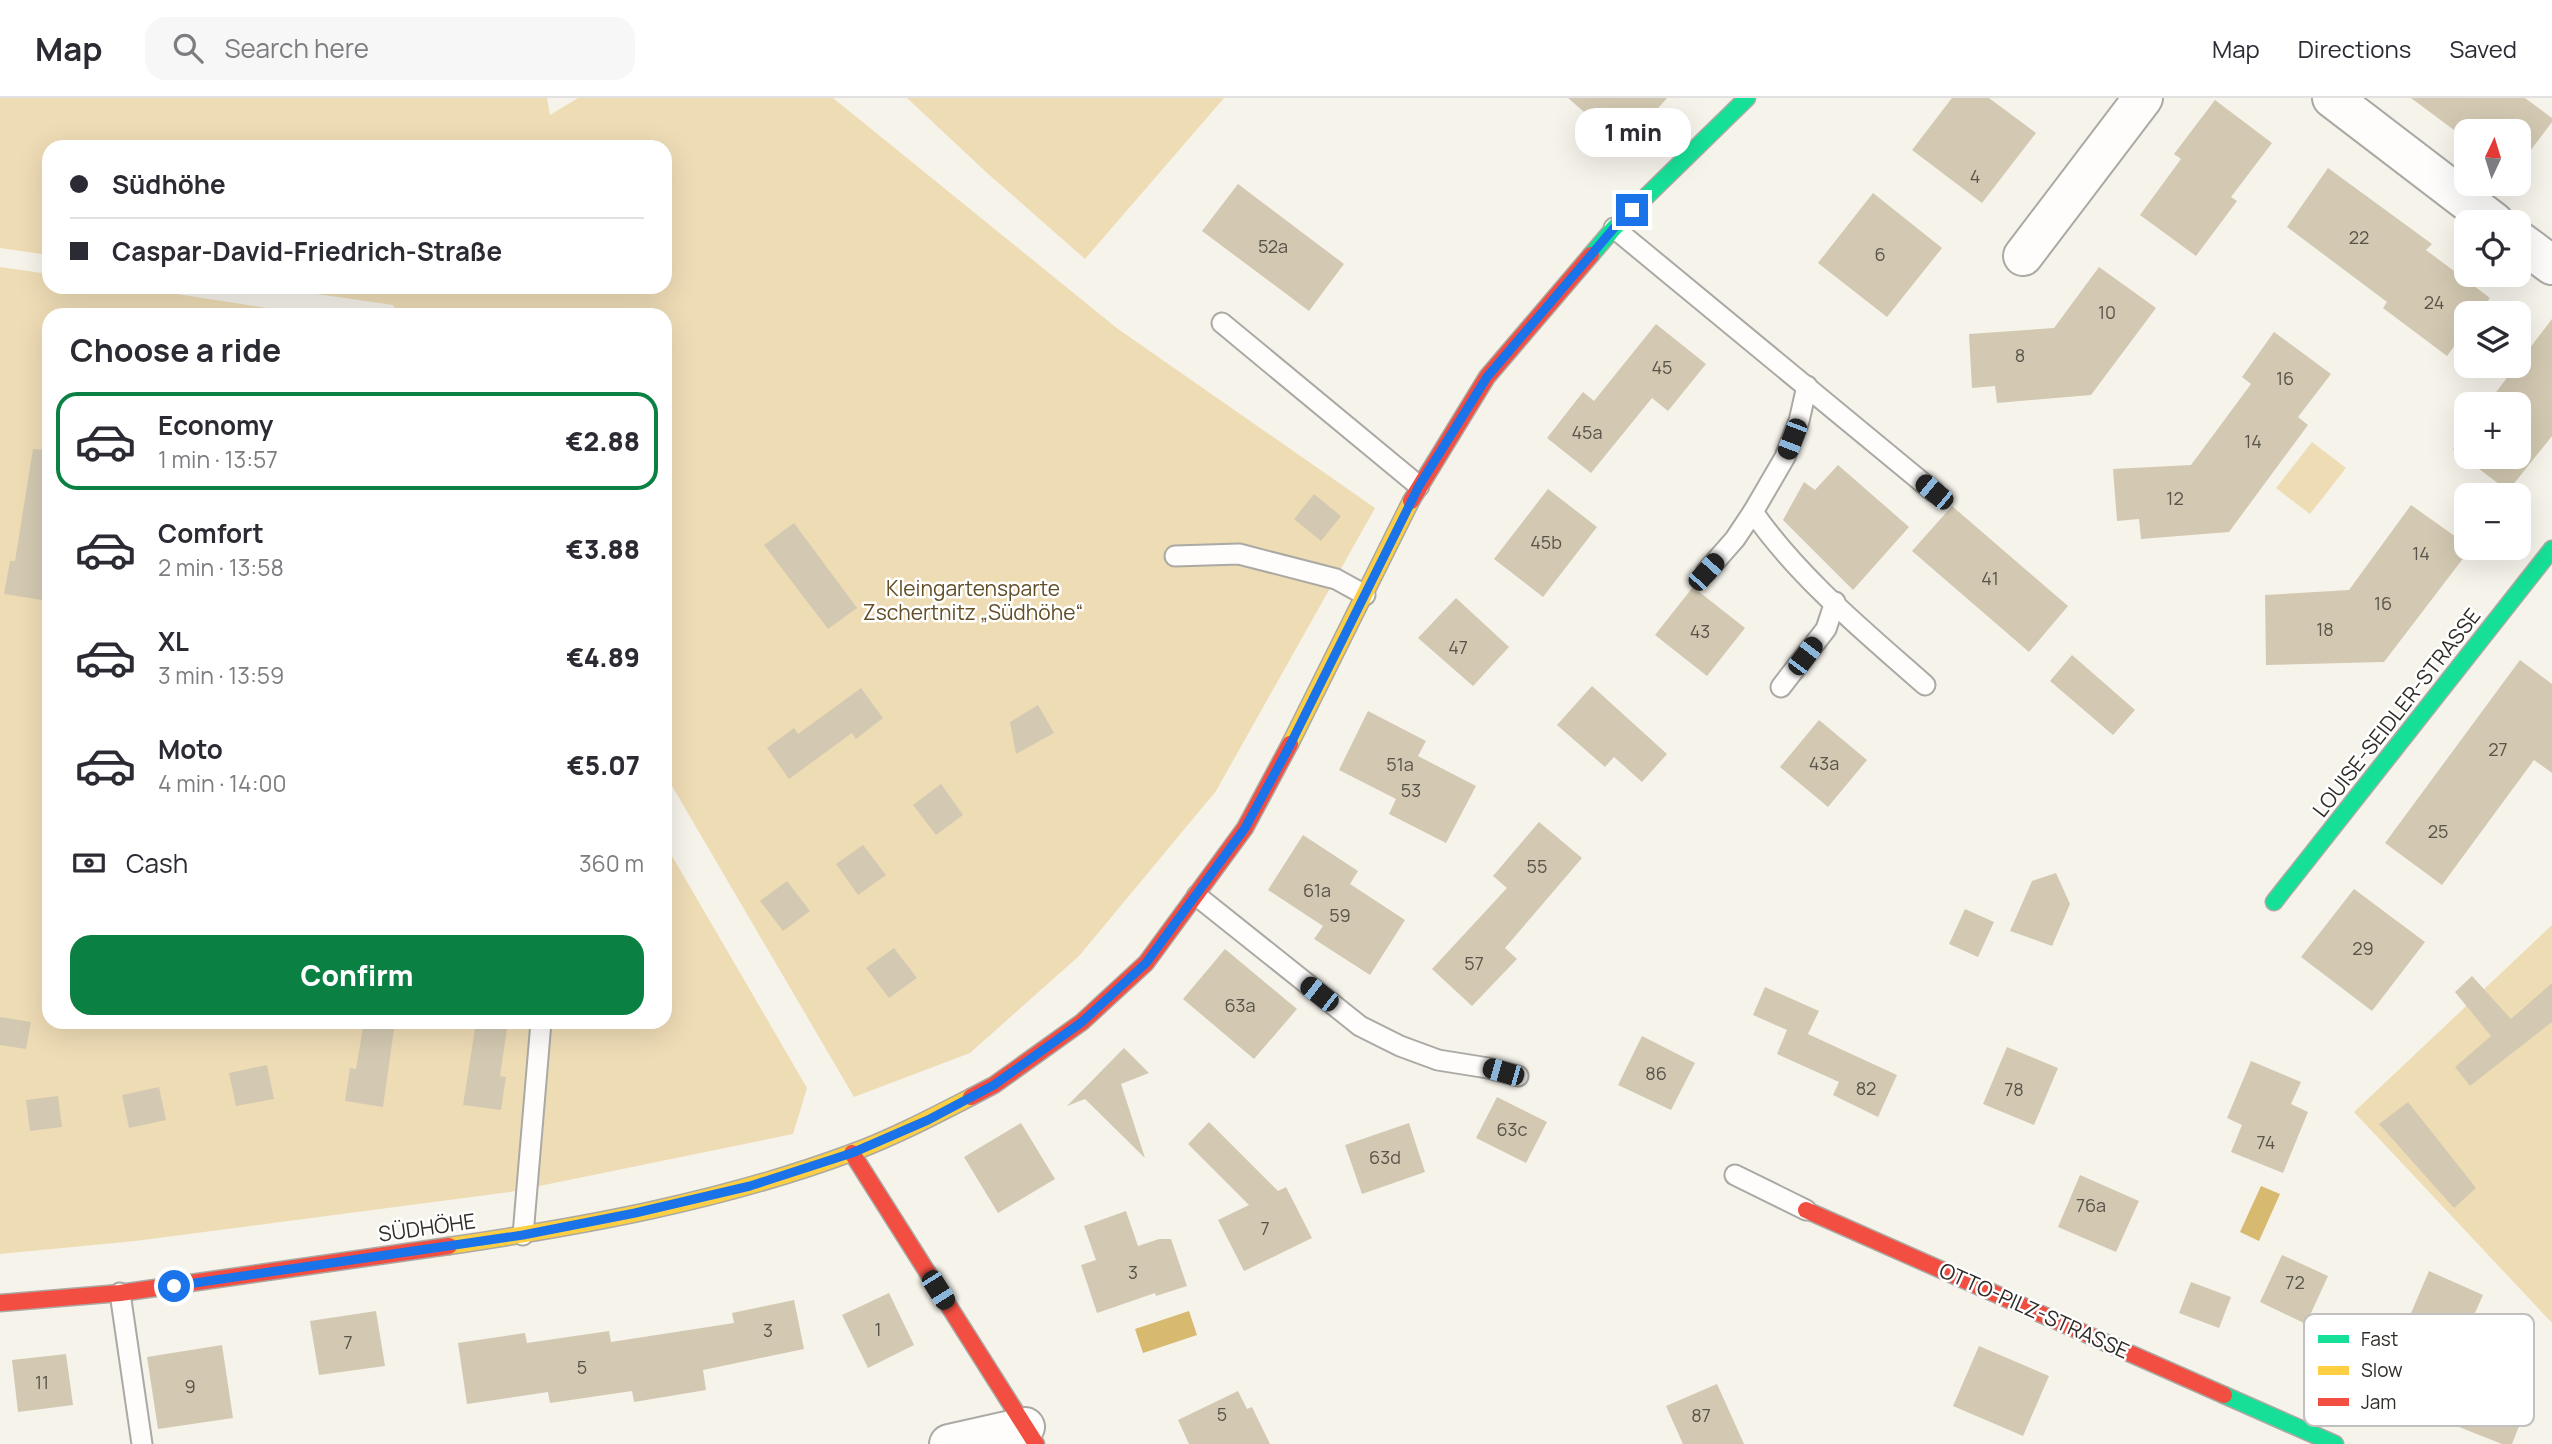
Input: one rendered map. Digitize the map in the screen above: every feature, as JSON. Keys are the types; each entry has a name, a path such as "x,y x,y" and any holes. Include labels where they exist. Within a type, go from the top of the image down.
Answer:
{"street":[{"name":"SÜDHÖHE","path":"0,1303 120,1293 523,1235 635,1213 750,1186 852,1153 928,1120 994,1085 1082,1022 1146,963 1197,897 1245,828 1419,486 1487,377 1614,228 1747,98"},
{"path":"2023,256 2143,98"},
{"path":"2332,98 2478,210"},
{"path":"2531,250 2552,265"},
{"name":"LOUISE-SEIDLER-STRASSE","path":"2274,902 2552,549"},
{"path":"852,1153 1030,1435 948,1444"},
{"name":"OTTO-PILZ-STRASSE","path":"1806,1210 2335,1444"}],"lane":[{"path":"1614,228 1934,492"},
{"path":"1222,323 1419,486"},
{"path":"1706,572 1735,539 1785,457 1799,421 1807,386"},
{"path":"1753,512 1766,531 1835,602 1924,685"},
{"path":"1175,556 1239,554 1336,579 1365,594"},
{"path":"1781,687 1826,629 1835,602"},
{"path":"1197,897 1360,1026 1400,1046 1438,1060 1518,1076"},
{"path":"523,1235 540,1029"},
{"name":"OTTO-PILZ-STRASSE","path":"1735,1175 1806,1210"},
{"path":"120,1293 142,1444"}],"green space":[{"name":"Kleingartensparte Zschertnitz „Südhöhe“","path":"0,98 547,98 550,115 578,98 833,98 1118,329 1375,508 1216,791 1079,956 970,1053 854,1097 672,786 672,308 395,308 393,305 317,294 672,294 672,140 42,140 42,254 0,248"},
{"path":"907,98 1224,98 1085,259"},
{"path":"0,267 42,273 42,294 176,294 267,308 42,308 42,1029 672,1029 672,856 807,1088 793,1134 510,1192 135,1241 0,1254"},
{"path":"2312,442 2346,468 2310,514 2276,488"},
{"path":"2552,925 2552,1323 2354,1112"}],"shaded area":[{"path":"2261,1186 2280,1194 2259,1241 2240,1232"},
{"path":"1189,1311 1197,1335 1143,1353 1135,1329"}],"building":[{"path":"1568,98 1667,98 1624,147"},
{"path":"1952,98 1989,98 2036,133 1982,203 1912,150"},
{"path":"2411,98 2525,98 2552,118 2552,122 2531,150 2531,119 2454,119 2454,130"},
{"path":"2215,100 2272,143 2231,197 2237,201 2196,256 2140,215 2181,159 2174,154"},
{"path":"2328,168 2432,244 2426,250 2454,271 2454,287 2475,287 2490,298 2488,301 2454,301 2454,346 2447,356 2383,308 2387,302 2287,227"},
{"path":"1238,184 1344,264 1309,311 1202,231"},
{"path":"1873,193 1942,248 1887,317 1818,263"},
{"path":"2099,267 2156,308 2091,395 1997,403 1995,386 1972,388 1969,334 2054,328"},
{"path":"2552,319 2552,436 2531,462 2531,392 2496,392 2507,378 2531,378 2531,346"},
{"path":"1656,324 1706,364 1668,411 1652,398 1591,473 1547,438 1583,392 1594,401"},
{"path":"2274,332 2331,374 2298,417 2308,425 2229,532 2141,539 2139,519 2117,521 2113,469 2191,465 2251,384 2242,377"},
{"path":"33,449 42,450 42,600 4,594 10,561 15,561"},
{"path":"1838,465 1909,527 1853,590 1783,520 1804,482 1815,490"},
{"path":"2479,469 2526,469 2514,483 2498,483"},
{"path":"1548,489 1597,527 1543,597 1494,559"},
{"path":"1314,494 1341,516 1321,541 1294,519"},
{"path":"2411,505 2454,535 2454,560 2462,560 2384,662 2266,665 2265,595 2349,590"},
{"path":"1952,506 2068,606 2029,652 1912,551"},
{"path":"794,523 857,608 828,629 764,545"},
{"path":"1693,587 1745,628 1707,676 1655,635"},
{"path":"1456,598 1509,647 1473,686 1418,638"},
{"path":"2072,655 2135,710 2113,735 2050,681"},
{"path":"2520,660 2552,684 2552,773 2534,760 2442,885 2385,843"},
{"path":"1592,686 1667,754 1642,782 1614,757 1605,767 1557,725"},
{"path":"861,688 883,718 856,739 852,733 789,779 767,748 794,728 798,734"},
{"path":"1038,705 1054,733 1016,754 1010,722"},
{"path":"1368,711 1426,741 1418,756 1476,786 1446,843 1389,814 1396,799 1339,770"},
{"path":"1819,720 1867,760 1828,807 1780,767"},
{"path":"941,784 963,815 936,835 913,805"},
{"path":"1539,822 1582,858 1505,948 1517,959 1472,1006 1432,969 1507,888 1493,876"},
{"path":"1303,835 1358,871 1350,884 1405,920 1370,975 1314,939 1323,926 1268,890"},
{"path":"863,845 886,875 858,895 836,864"},
{"path":"2056,873 2070,904 2052,946 2010,931 2032,881"},
{"path":"787,881 810,911 783,931 760,901"},
{"path":"2354,889 2425,942 2372,1011 2301,957"},
{"path":"1965,909 1994,922 1978,957 1949,944"},
{"path":"894,948 917,978 889,998 866,968"},
{"path":"1225,949 1297,1009 1254,1059 1183,999"},
{"path":"2472,976 2511,1019 2552,983 2552,1022 2470,1086 2455,1067 2491,1036 2455,992"},
{"path":"1765,987 1819,1011 1808,1034 1897,1075 1878,1117 1833,1095 1839,1082 1777,1054 1787,1030 1753,1015"},
{"path":"0,1017 31,1022 26,1049 0,1045"},
{"path":"363,1029 394,1029 383,1107 345,1101 350,1068 356,1069"},
{"path":"475,1029 507,1029 500,1076 506,1077 501,1110 463,1105"},
{"path":"1642,1036 1695,1063 1671,1110 1618,1085"},
{"path":"2007,1047 2058,1068 2034,1125 1983,1104"},
{"path":"1124,1048 1149,1073 1121,1084 1145,1158 1085,1099 1067,1106"},
{"path":"2251,1061 2301,1082 2291,1104 2308,1112 2283,1173 2231,1152 2242,1125 2227,1118"},
{"path":"267,1065 274,1099 236,1106 229,1073"},
{"path":"159,1087 166,1120 129,1128 122,1095"},
{"path":"58,1096 62,1127 30,1131 26,1100"},
{"path":"1497,1097 1547,1122 1526,1163 1476,1138"},
{"path":"2408,1102 2476,1188 2454,1208 2379,1124"},
{"path":"1209,1122 1278,1191 1286,1187 1312,1238 1244,1271 1218,1220 1249,1205 1188,1144"},
{"path":"1021,1123 1055,1179 998,1213 964,1157"},
{"path":"1409,1123 1425,1172 1362,1194 1345,1145"},
{"path":"2080,1175 2139,1201 2116,1252 2058,1227"},
{"path":"1126,1211 1138,1246 1159,1239 1171,1239 1187,1286 1156,1296 1155,1293 1097,1313 1081,1265 1096,1260 1084,1226"},
{"path":"2282,1255 2328,1276 2311,1314 2304,1314 2304,1323 2260,1302"},
{"path":"2429,1271 2483,1295 2474,1314 2411,1314"},
{"path":"2191,1282 2231,1297 2219,1328 2179,1313"},
{"path":"889,1293 914,1345 868,1368 842,1315"},
{"path":"794,1300 804,1349 703,1370 706,1390 634,1402 632,1391 550,1403 548,1392 467,1404 458,1343 525,1333 527,1343 609,1331 611,1342 734,1323 732,1313"},
{"path":"376,1311 385,1366 319,1375 310,1321"},
{"path":"222,1345 233,1418 158,1429 147,1357"},
{"path":"1979,1346 2049,1376 2023,1436 1953,1406"},
{"path":"66,1354 73,1405 18,1412 12,1360"},
{"path":"1717,1384 1744,1444 1683,1444 1666,1406"},
{"path":"1238,1391 1247,1409 1252,1407 1270,1444 1189,1444 1178,1420"},
{"path":"2519,1426 2512,1444 2502,1444 2459,1427"}],"traffic: fast":[{"path":"1591,255 1614,228 1747,98"},
{"path":"2274,902 2552,549"},
{"path":"2224,1395 2335,1444"}],"traffic: slow":[{"path":"1290,744 1411,501"},
{"path":"449,1246 652,1210 753,1185 866,1147 971,1097"}],"traffic: jam":[{"path":"1411,501 1487,377 1591,255"},
{"path":"971,1097 994,1085 1082,1022 1146,963 1245,828 1290,744"},
{"path":"852,1153 1036,1444"},
{"path":"1806,1210 2224,1395"},
{"path":"0,1303 120,1293 449,1246"}],"route":[{"path":"174,1286 523,1235 635,1213 750,1186 852,1153 928,1120 994,1085 1082,1022 1146,963 1245,828 1288,749 1419,486 1487,377 1632,210"}]}
